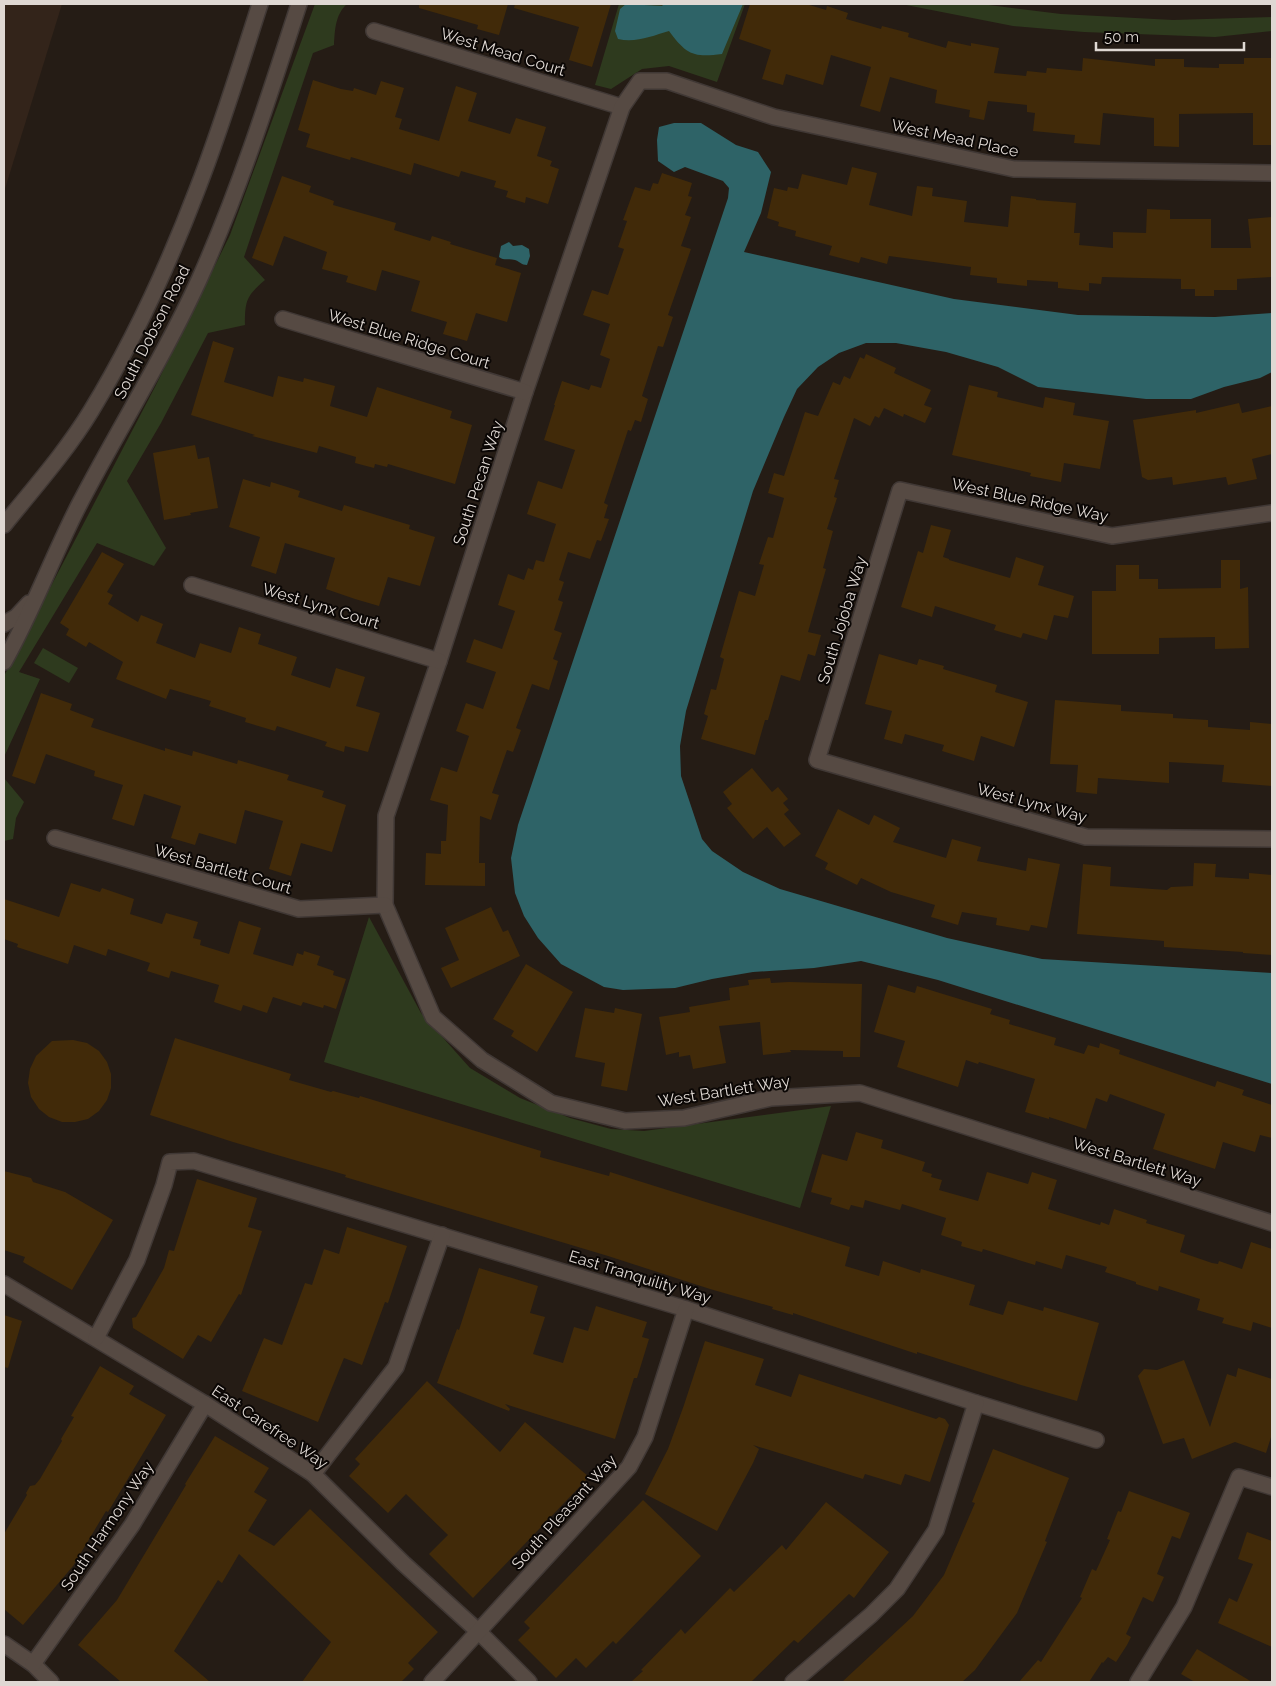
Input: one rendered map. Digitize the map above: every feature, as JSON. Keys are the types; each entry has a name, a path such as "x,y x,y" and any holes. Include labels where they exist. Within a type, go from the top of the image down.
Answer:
{"street":[{"name":"South Dobson Road","path":"4,525 60,456 90,413 128,342 173,248 197,190 223,118 260,4"},
{"name":"South Dobson Road","path":"4,662 51,568 71,521 154,370 199,280 245,165 300,4"},
{"name":"West Mead Court","path":"374,31 622,107"},
{"name":"South Pecan Way","path":"385,905 386,816 439,661 525,392 622,107 640,81"},
{"name":"West Mead Place","path":"640,81 667,81 774,117 1014,169 1272,173"},
{"name":"West Blue Ridge Court","path":"283,319 525,392"},
{"name":"West Blue Ridge Way","path":"900,490 1112,536 1272,513"},
{"name":"South Jojoba Way","path":"818,760 900,490"},
{"name":"West Lynx Court","path":"192,584 439,661"},
{"path":"4,624 16,617 38,594"},
{"name":"West Lynx Way","path":"818,760 1086,837 1272,839"},
{"name":"West Bartlett Court","path":"55,838 298,909 385,905"},
{"name":"West Bartlett Way","path":"385,905 433,1017 482,1060 551,1103 625,1121 684,1118 771,1098 860,1093 1272,1223"},
{"name":"East Tranquility Way","path":"96,1338 137,1260 164,1185 170,1162 194,1161 686,1309 1096,1440"},
{"path":"313,1474 396,1367 442,1235"},
{"name":"East Carefree Way","path":"4,1284 205,1404 313,1474 403,1563 479,1632 529,1682"},
{"name":"South Pleasant Way","path":"432,1682 629,1468 645,1436 686,1309"},
{"path":"793,1682 897,1589 912,1567 936,1530 976,1403"},
{"name":"South Harmony Way","path":"33,1664 132,1525 205,1404"},
{"path":"1138,1682 1184,1607 1238,1477 1272,1487"},
{"path":"4,1644 33,1664 51,1682"}],"shaded area":[{"path":"4,4 62,4 4,192"}],"green space":[{"path":"315,4 347,4 338,18 335,28 334,45 313,53 244,257 265,280 250,295 246,304 245,325 208,333 161,423 127,481 166,548 154,566 97,543 19,672 40,679 4,757 4,676 156,385 230,235"},
{"path":"619,4 745,4 717,82 669,66 642,69 611,89 595,85"},
{"path":"901,4 981,4 1061,14 1173,20 1272,17 1272,31 1215,37 1084,32 1013,26"},
{"path":"43,648 78,668 69,683 34,663"},
{"path":"4,778 24,802 16,818 13,839 4,841"},
{"path":"369,917 421,1013 470,1068 520,1098 570,1118 611,1129 644,1131 831,1106 800,1208 324,1062"}],"water":[{"path":"626,4 662,6 664,4 743,4 722,54 697,55 680,45 669,31 638,40 618,39 615,31 620,9"},
{"path":"674,123 701,123 736,145 758,152 771,172 761,213 744,252 954,299 1078,315 1215,317 1272,313 1272,372 1260,378 1224,387 1191,399 1146,399 1038,387 998,367 946,352 896,343 866,343 839,353 818,367 797,389 753,491 686,711 680,746 681,776 702,839 712,851 743,872 780,889 947,938 1042,959 1272,973 1272,1084 938,980 861,961 814,968 753,972 675,988 623,990 604,987 561,964 538,938 524,916 515,893 511,858 518,825 728,198 729,188 723,181 685,167 674,172 658,161 657,140 659,127"},
{"path":"509,242 513,246 522,245 529,249 530,256 527,265 515,260 499,257 501,246"}],"building":[{"path":"419,4 508,4 499,35 477,29 478,25 419,8"},
{"path":"515,4 611,4 592,67 569,60 579,27 514,8"},
{"path":"750,4 806,4 826,10 827,6 848,13 846,19 881,29 882,26 909,33 908,37 946,48 948,41 971,46 971,43 999,48 994,73 1026,76 1027,71 1046,73 1047,68 1082,71 1083,58 1155,66 1155,59 1184,59 1184,67 1219,68 1219,64 1244,64 1244,58 1272,58 1272,145 1253,145 1253,113 1179,114 1179,147 1154,146 1154,118 1103,113 1100,145 1074,143 1075,135 1033,131 1035,113 1027,112 1027,105 988,101 984,120 969,117 970,110 935,103 937,90 890,77 880,112 860,106 871,67 831,55 823,85 786,74 783,85 762,79 771,50 739,39"},
{"path":"313,80 341,89 353,91 354,88 376,95 381,81 404,88 395,117 402,119 399,129 439,141 456,86 477,93 468,121 510,134 516,118 546,127 537,156 552,161 550,166 559,169 548,204 526,197 525,203 506,197 508,191 494,187 496,181 461,171 459,177 414,163 411,175 351,157 350,160 306,147 310,134 298,130"},
{"path":"852,167 877,173 869,205 912,216 917,186 933,188 932,196 967,201 964,222 1008,227 1011,196 1076,203 1074,233 1080,233 1079,245 1113,248 1113,232 1146,233 1147,209 1170,210 1170,219 1211,219 1211,248 1251,248 1248,219 1272,217 1272,277 1237,279 1237,290 1214,290 1214,296 1195,296 1195,289 1181,289 1181,279 1102,277 1101,284 1089,283 1089,291 1058,288 1058,282 1027,280 1027,286 997,283 997,278 970,275 971,267 889,256 887,264 861,257 859,263 829,255 832,246 795,236 796,231 778,226 779,222 767,218 774,188 787,191 788,187 798,189 802,174 847,185"},
{"path":"662,173 692,183 688,196 692,197 685,215 691,217 681,246 691,249 668,315 673,317 663,347 658,346 642,396 648,399 641,422 635,420 631,431 628,430 604,503 608,505 604,518 609,519 601,541 597,540 590,559 568,552 559,580 564,582 558,600 563,602 554,630 562,633 553,659 558,661 549,690 532,684 516,728 521,730 513,752 507,750 492,793 499,795 491,820 480,816 479,863 485,863 485,886 425,885 426,853 441,854 441,841 446,841 448,805 430,800 441,767 457,772 469,736 456,731 466,703 483,709 496,672 466,662 474,639 502,649 515,611 498,605 508,574 524,580 528,568 533,570 536,560 544,562 556,524 527,514 538,481 562,489 575,450 544,440 554,405 562,381 589,390 591,385 601,388 610,359 600,355 610,324 583,315 592,290 608,295 624,249 618,247 627,221 623,220 635,187 650,191 653,183 658,184"},
{"path":"282,176 311,186 309,192 334,201 333,205 396,223 394,230 430,241 432,236 451,242 450,244 497,258 495,265 521,273 507,322 476,313 467,341 443,334 447,322 411,311 420,281 382,270 376,291 346,282 348,276 322,269 327,252 284,236 273,266 252,258"},
{"path":"213,341 234,348 224,382 273,397 278,376 303,382 304,378 335,386 330,406 367,417 377,387 452,411 450,418 472,425 455,484 388,464 387,467 375,464 374,468 355,463 356,457 319,446 317,453 252,436 255,435 191,415"},
{"path":"866,354 896,368 894,373 931,390 924,405 932,408 925,423 904,414 903,417 884,408 879,418 875,416 870,426 854,418 834,479 839,480 834,497 837,498 827,529 833,531 823,568 826,569 808,632 821,635 815,656 808,654 800,681 781,675 768,720 765,720 755,755 701,739 708,716 704,714 711,689 716,690 724,659 720,657 739,591 755,596 764,565 759,564 768,537 773,538 784,498 768,493 774,473 784,476 805,412 818,416 833,382 840,385 844,376 850,379 860,357 864,359"},
{"path":"969,385 998,392 997,397 1043,408 1045,397 1075,403 1073,415 1109,421 1100,469 1064,463 1061,482 1030,476 1031,473 952,455"},
{"path":"1239,403 1242,413 1272,406 1272,454 1252,459 1257,479 1228,485 1226,477 1173,485 1172,477 1148,480 1142,477 1133,420 1196,410 1196,413"},
{"path":"195,445 198,459 209,457 218,508 164,520 153,453"},
{"path":"243,479 270,487 271,482 300,491 298,497 342,511 344,505 410,525 409,529 435,537 420,586 388,577 379,606 355,599 326,589 335,558 285,543 276,574 251,566 260,537 229,527"},
{"path":"931,525 951,530 943,557 949,560 1010,578 1016,557 1044,566 1038,585 1074,596 1068,618 1054,615 1047,640 1023,633 1021,638 994,630 996,625 935,606 932,617 901,607 918,551 923,553"},
{"path":"102,552 124,564 107,592 113,595 108,604 138,622 141,615 163,624 156,643 195,658 200,643 231,653 239,627 261,634 258,644 297,657 291,675 330,688 336,668 365,677 356,706 380,713 368,752 345,746 344,752 325,746 327,742 277,726 275,731 245,722 246,718 209,706 211,701 170,689 166,699 116,679 123,662 89,642 86,647 66,635 69,629 60,623"},
{"path":"1221,560 1240,560 1240,589 1248,587 1249,648 1215,649 1215,637 1159,638 1159,654 1092,654 1092,591 1116,591 1116,565 1139,565 1139,579 1158,579 1158,589 1221,588"},
{"path":"879,654 917,665 919,659 944,666 943,669 997,685 995,692 1028,702 1014,747 981,736 974,761 942,751 944,745 905,734 902,744 884,739 892,711 865,704"},
{"path":"41,693 72,704 70,710 94,719 91,727 165,751 165,748 192,756 193,751 237,764 238,760 289,775 287,780 324,791 322,797 346,805 332,852 301,843 291,876 269,869 283,821 245,810 236,844 199,833 195,845 171,838 181,806 144,794 134,826 112,819 123,785 94,776 95,771 46,754 35,784 12,776"},
{"path":"1055,700 1121,705 1121,711 1173,714 1173,718 1208,720 1208,727 1250,730 1250,722 1272,724 1272,786 1222,782 1224,765 1169,762 1169,783 1098,778 1097,794 1076,792 1078,765 1050,764"},
{"path":"752,768 772,792 778,787 788,799 783,803 789,810 784,814 801,834 784,847 767,827 753,839 727,808 732,804 723,792"},
{"path":"838,809 869,825 874,815 900,828 893,842 946,858 952,839 981,847 977,861 1026,871 1028,858 1060,864 1047,928 1031,925 1029,931 996,925 997,918 962,912 958,925 931,917 935,905 891,892 861,878 857,885 825,869 828,863 815,856"},
{"path":"1194,863 1216,864 1215,877 1249,879 1249,873 1272,875 1272,955 1164,947 1164,941 1077,934 1083,864 1111,867 1110,886 1167,890 1171,887 1193,886"},
{"path":"71,883 100,892 102,888 134,899 130,914 162,924 166,913 198,922 193,938 201,940 200,945 229,954 239,921 261,928 253,954 293,966 297,953 303,955 304,951 320,956 317,965 334,971 333,975 346,979 336,1009 324,1005 323,1008 303,1002 301,1006 273,997 267,1013 243,1005 241,1011 214,1002 219,985 171,971 169,978 147,971 150,963 108,949 106,956 74,945 68,964 17,947 18,944 4,939 4,899 59,917"},
{"path":"491,907 503,932 508,930 520,956 451,988 441,968 459,960 445,928"},
{"path":"526,964 573,992 537,1052 511,1036 514,1031 493,1019"},
{"path":"770,978 771,983 862,984 860,1057 843,1057 843,1051 790,1050 791,1052 763,1055 760,1022 719,1026 726,1063 693,1069 690,1055 679,1057 679,1052 666,1055 659,1017 690,1012 689,1007 730,1000 729,988 749,985 748,980"},
{"path":"888,985 915,993 917,986 992,1009 990,1014 1010,1020 1009,1024 1056,1038 1054,1045 1084,1054 1088,1045 1099,1048 1100,1043 1120,1050 1119,1054 1215,1087 1217,1081 1244,1090 1242,1095 1272,1105 1272,1138 1260,1135 1255,1152 1223,1142 1215,1169 1153,1149 1165,1114 1110,1094 1107,1102 1096,1098 1086,1129 1049,1117 1049,1119 1025,1112 1035,1079 979,1062 978,1064 966,1060 958,1087 897,1067 905,1041 874,1032"},
{"path":"585,1008 614,1013 615,1008 642,1014 627,1091 601,1086 605,1063 575,1057"},
{"path":"175,1038 291,1074 289,1080 331,1092 359,1098 360,1096 541,1151 540,1157 609,1176 610,1172 850,1247 845,1266 879,1276 883,1261 920,1273 921,1269 975,1285 969,1305 1003,1315 1008,1301 1043,1311 1044,1307 1099,1323 1077,1401 917,1352 917,1354 793,1313 793,1315 772,1309 773,1307 345,1177 346,1175 233,1142 150,1115"},
{"path":"73,1040 87,1043 99,1051 107,1062 111,1074 111,1088 107,1100 99,1111 88,1119 62,1122 49,1117 39,1109 31,1097 28,1083 30,1069 36,1056 52,1041"},
{"path":"856,1132 883,1140 881,1148 925,1162 922,1171 932,1174 931,1177 942,1180 939,1190 978,1201 987,1172 1028,1184 1032,1172 1057,1180 1048,1209 1100,1225 1101,1222 1109,1225 1114,1209 1147,1220 1146,1223 1185,1235 1180,1252 1212,1263 1218,1264 1219,1261 1242,1269 1251,1242 1272,1249 1272,1328 1253,1322 1251,1331 1222,1323 1224,1318 1197,1310 1200,1299 1159,1286 1158,1291 1136,1284 1136,1282 1105,1272 1107,1267 1066,1255 1062,1269 1036,1261 1035,1265 983,1249 982,1252 961,1246 962,1242 941,1235 946,1218 902,1204 900,1210 865,1200 863,1208 851,1205 849,1210 830,1204 832,1198 811,1192 822,1154 847,1161"},
{"path":"4,1171 31,1178 33,1182 65,1192 113,1220 72,1290 23,1262 25,1257 4,1250"},
{"path":"197,1179 257,1198 248,1227 262,1231 241,1295 239,1294 211,1342 198,1335 183,1359 133,1328 132,1318 136,1317 164,1268 169,1250 174,1251"},
{"path":"347,1227 407,1246 388,1303 385,1302 362,1365 344,1358 318,1422 242,1391 264,1338 282,1345 305,1283 312,1285 324,1249 339,1254"},
{"path":"479,1268 538,1286 530,1313 545,1317 533,1354 563,1363 574,1327 588,1331 596,1306 647,1322 642,1337 649,1339 637,1378 634,1378 615,1439 505,1404 510,1409 509,1411 437,1383 457,1329 459,1330"},
{"path":"4,1315 22,1321 8,1368 4,1367"},
{"path":"705,1341 764,1359 755,1385 791,1397 799,1374 936,1419 939,1417 945,1419 949,1425 930,1482 905,1474 901,1485 865,1474 863,1479 753,1445 759,1449 717,1531 645,1494 668,1449"},
{"path":"1184,1360 1210,1427 1227,1374 1236,1377 1238,1368 1272,1379 1272,1434 1266,1453 1235,1442 1192,1459 1184,1438 1163,1444 1138,1376 1144,1369 1157,1370"},
{"path":"100,1366 134,1386 129,1394 166,1415 73,1566 23,1625 4,1609 4,1534 27,1495 26,1493 30,1486 35,1485 40,1479 62,1441 61,1439 74,1417 71,1416"},
{"path":"427,1381 500,1452 525,1422 589,1477 473,1598 429,1554 448,1535 406,1494 388,1513 349,1476 360,1464 355,1459"},
{"path":"215,1436 269,1468 254,1492 267,1500 248,1531 274,1546 310,1509 438,1632 408,1663 414,1669 401,1682 302,1682 331,1642 239,1554 222,1583 218,1580 174,1651 210,1682 121,1682 78,1645 117,1600"},
{"path":"993,1449 1069,1478 1045,1541 1047,1542 1017,1613 975,1670 962,1682 842,1682 913,1616 944,1575 975,1503 972,1502"},
{"path":"1129,1491 1190,1513 1180,1539 1172,1536 1157,1574 1164,1577 1153,1602 1143,1597 1126,1634 1131,1637 1127,1645 1116,1662 1108,1657 1102,1662 1089,1682 1019,1682 1038,1660 1041,1662 1082,1598 1080,1597 1092,1569 1096,1571 1110,1540 1107,1539 1118,1511 1121,1512"},
{"path":"643,1500 701,1556 616,1644 613,1641 586,1668 576,1658 556,1678 518,1640 530,1628 524,1622"},
{"path":"826,1502 889,1552 854,1598 849,1594 798,1643 794,1640 751,1682 631,1682 681,1629 685,1634 730,1588 734,1592 782,1545 786,1550"},
{"path":"1247,1532 1272,1541 1272,1647 1218,1623 1229,1598 1237,1602 1253,1564 1238,1559"},
{"path":"1197,1649 1252,1682 1195,1682 1181,1674"}]}
